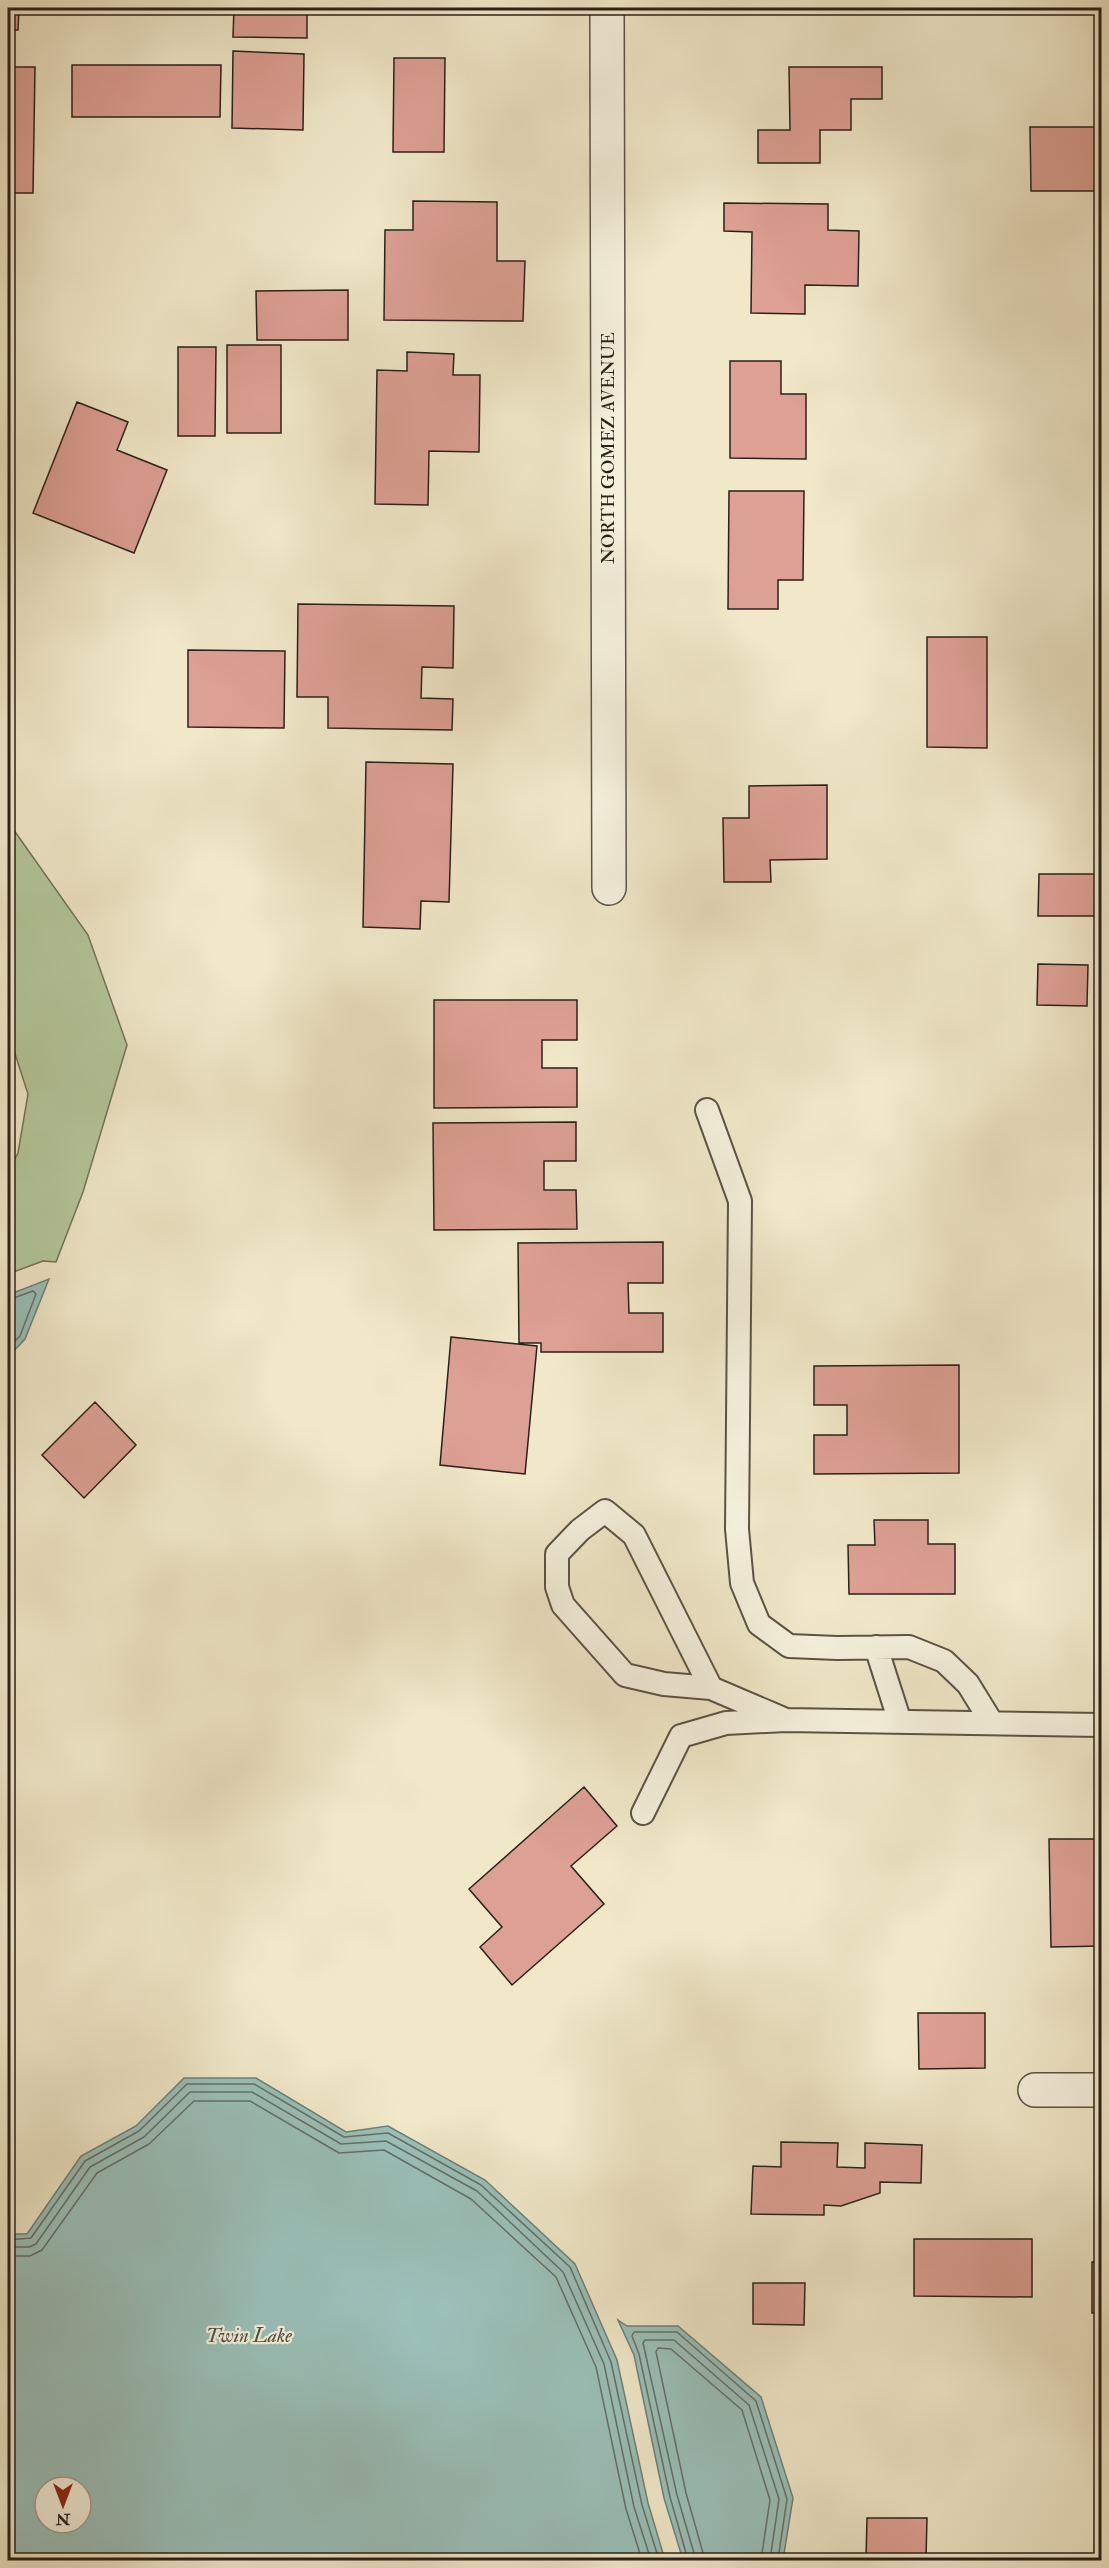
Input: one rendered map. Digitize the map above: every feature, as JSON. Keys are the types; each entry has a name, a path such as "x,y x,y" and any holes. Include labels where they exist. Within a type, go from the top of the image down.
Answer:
{"street":[{"name":"NORTH GOMEZ AVENUE","path":"607,8 609,888"},
{"path":"1035,2090 1101,2090"}],"lane":[{"path":"706,1110 740,1202 737,1529 742,1583 759,1624 789,1646 909,1647 944,1661 968,1684 992,1723"},
{"path":"711,1688 634,1535 605,1511 580,1530 557,1554 557,1587 563,1605 625,1675 664,1684 711,1688 786,1720"},
{"path":"876,1647 900,1722"},
{"path":"642,1813 681,1736 726,1723 786,1720 1101,1725"}],"green space":[{"path":"8,826 11,826 88,935 127,1045 83,1192 56,1262 43,1261 8,1274 8,1171 18,1153 28,1094 8,1032"}],"water":[{"path":"49,1279 25,1339 8,1357 8,1295"},
{"name":"Twin Lake","path":"184,2078 256,2078 346,2132 388,2126 485,2180 575,2264 617,2360 648,2503 665,2560 8,2560 8,2234 27,2234 81,2156 136,2126"},
{"path":"618,2320 627,2326 678,2326 761,2397 793,2498 783,2560 683,2560 664,2498 634,2355"}],"building":[{"path":"8,8 19,8 18,30 8,30"},
{"path":"234,8 307,8 307,38 233,37"},
{"path":"777,8 853,8 853,12 777,12"},
{"path":"233,51 304,54 303,130 232,128"},
{"path":"394,58 445,58 444,152 393,152"},
{"path":"72,65 221,65 220,117 72,117"},
{"path":"8,67 35,67 33,193 8,193"},
{"path":"789,67 882,67 882,99 851,99 851,130 820,130 820,163 758,163 758,130 790,130"},
{"path":"1030,127 1096,127 1096,191 1031,191"},
{"path":"413,201 497,202 497,261 525,261 523,321 384,320 385,230 413,230"},
{"path":"724,203 828,204 828,230 859,231 858,286 805,285 805,314 751,313 752,232 724,231"},
{"path":"348,290 348,340 257,340 256,291"},
{"path":"227,345 281,345 281,433 227,433"},
{"path":"178,347 216,347 215,436 178,436"},
{"path":"407,352 454,354 453,375 480,375 479,452 429,451 428,505 375,504 377,370 407,371"},
{"path":"730,361 781,361 781,394 806,394 806,459 730,458"},
{"path":"77,402 128,422 117,450 167,470 134,553 33,513"},
{"path":"729,491 804,491 803,580 778,580 778,609 728,609"},
{"path":"298,604 454,606 453,668 422,667 421,698 453,699 452,730 328,728 328,697 297,697"},
{"path":"927,637 987,637 987,748 927,747"},
{"path":"188,650 285,651 284,728 188,727"},
{"path":"366,762 453,764 449,902 421,901 420,929 363,927"},
{"path":"827,785 827,859 770,860 771,882 724,882 723,818 749,818 749,786"},
{"path":"1039,874 1102,874 1102,916 1038,916"},
{"path":"1038,964 1088,965 1087,1006 1037,1005"},
{"path":"434,1000 577,1000 577,1040 542,1040 542,1068 577,1068 577,1107 434,1108"},
{"path":"576,1122 576,1161 544,1161 544,1190 576,1190 577,1229 434,1230 433,1123"},
{"path":"663,1242 663,1283 628,1283 629,1313 663,1313 663,1352 541,1352 541,1343 519,1343 518,1243"},
{"path":"451,1337 537,1346 525,1474 440,1465"},
{"path":"959,1365 959,1473 814,1474 814,1435 847,1435 847,1405 814,1405 814,1366"},
{"path":"95,1402 136,1445 84,1498 42,1455"},
{"path":"874,1520 928,1520 928,1544 955,1544 955,1594 849,1594 848,1545 875,1545"},
{"path":"584,1787 617,1826 571,1866 604,1904 512,1985 480,1947 502,1927 469,1889"},
{"path":"1049,1839 1102,1839 1102,1946 1051,1947"},
{"path":"918,2013 985,2013 985,2068 919,2069"},
{"path":"781,2142 838,2143 837,2167 865,2168 865,2143 922,2145 921,2183 880,2182 880,2193 841,2206 824,2205 824,2215 751,2214 753,2166 781,2167"},
{"path":"914,2239 1032,2239 1032,2297 914,2296"},
{"path":"1092,2262 1102,2262 1102,2313 1092,2313"},
{"path":"753,2283 805,2283 804,2325 753,2324"},
{"path":"867,2518 927,2518 926,2558 866,2558"},
{"path":"1095,2541 1102,2541 1102,2560 1095,2560"}]}
